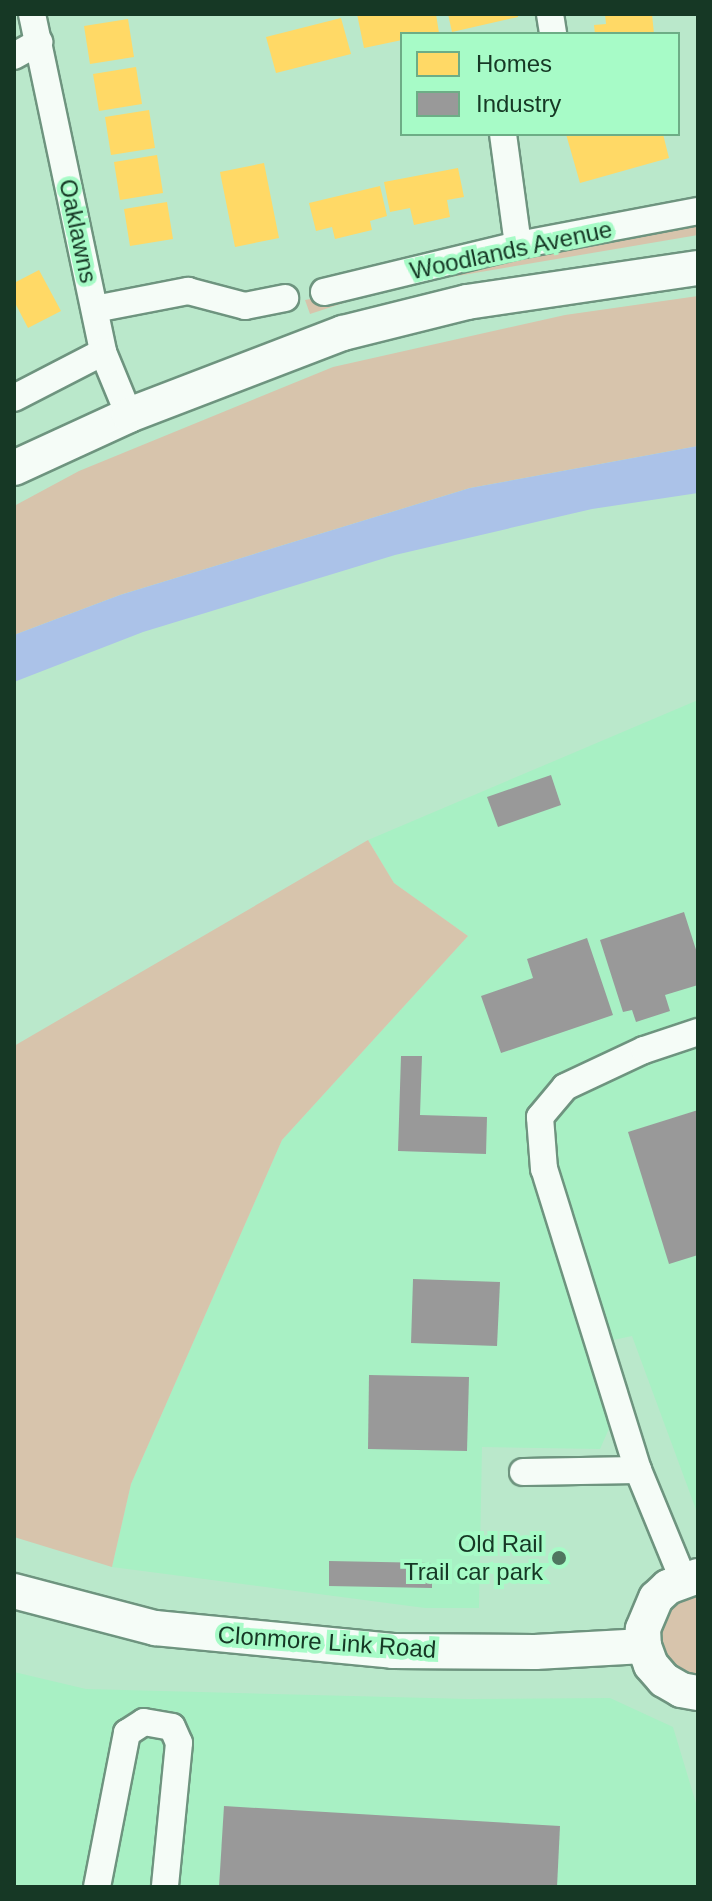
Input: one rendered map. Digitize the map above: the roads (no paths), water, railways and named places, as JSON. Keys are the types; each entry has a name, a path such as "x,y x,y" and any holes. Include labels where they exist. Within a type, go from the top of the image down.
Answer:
{"main road":[{"path":"14,468 129,415 343,333 467,302 698,268"},
{"path":"690,1577 668,1587 647,1613 644,1646 651,1665 664,1680 681,1690 698,1693"},
{"name":"Clonmore Link Road","path":"14,1591 155,1628 393,1651 535,1652 644,1646"}],"street":[{"name":"Oaklawns","path":"32,14 103,352 129,415"},
{"path":"14,56 39,42"},
{"path":"503,136 518,245"},
{"name":"Woodlands Avenue","path":"324,292 518,245 698,211"},
{"path":"95,309 188,291 245,306 285,298"},
{"path":"14,398 103,352"},
{"path":"690,1577 638,1470 544,1169 540,1117 565,1087 644,1050 698,1032"},
{"path":"523,1472 638,1470"},
{"path":"97,1887 127,1733 144,1722 172,1727 179,1743 165,1887"}],"water":[{"path":"698,446 698,493 592,509 395,555 143,632 14,682 14,635 120,595 470,488"}],"place":[{"name":"Old Rail Trail car park","path":"559,1558"}]}
